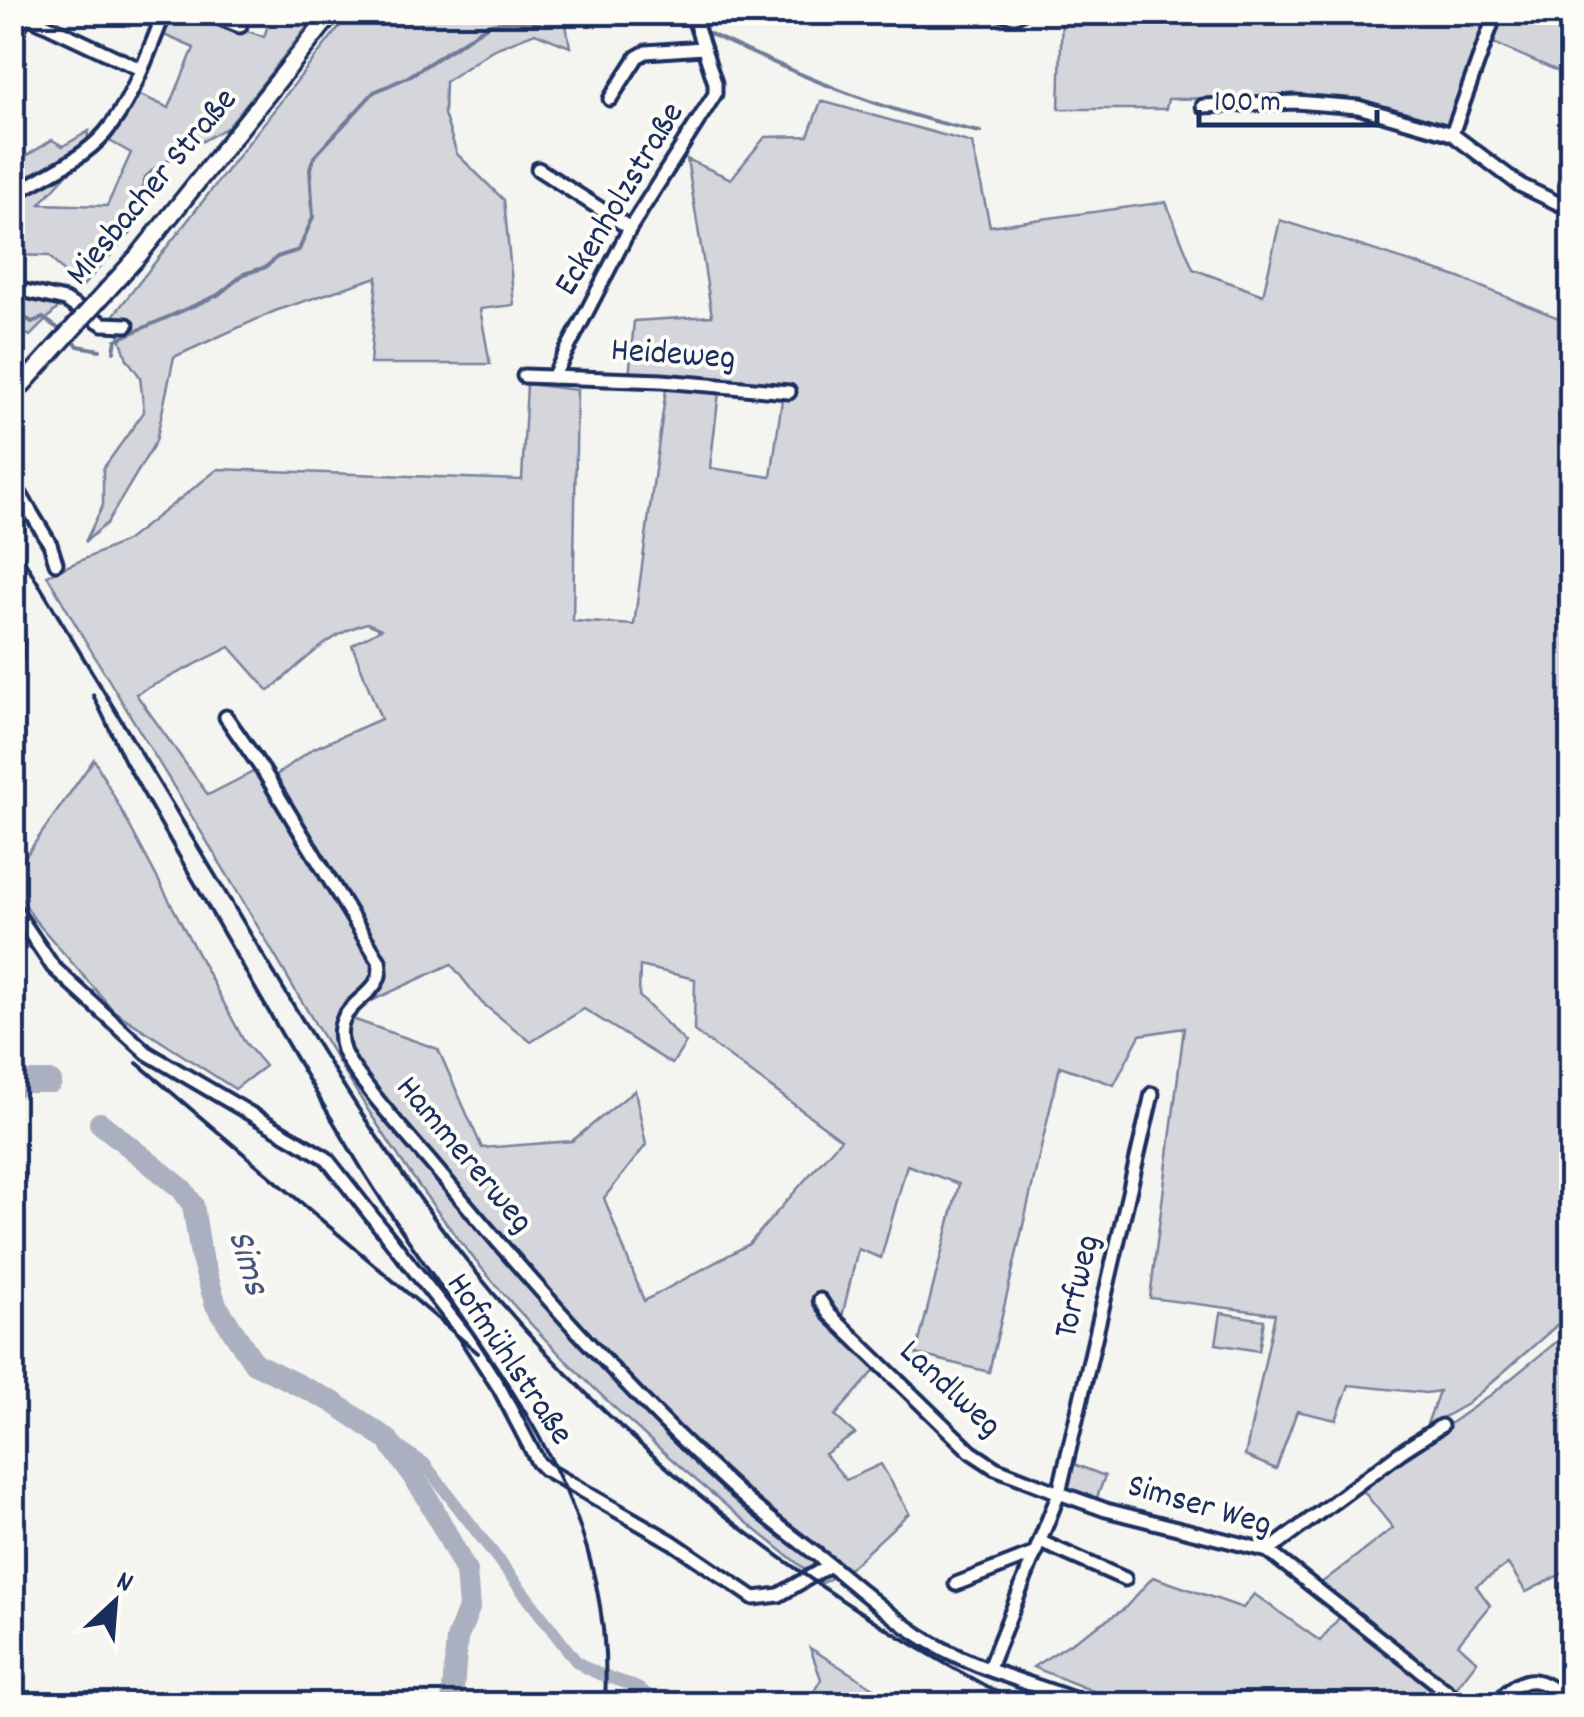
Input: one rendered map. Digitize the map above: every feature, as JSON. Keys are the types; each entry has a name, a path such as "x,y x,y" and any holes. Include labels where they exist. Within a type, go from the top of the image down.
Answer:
{"main road":[{"name":"Miesbacher Straße","path":"12,396 139,255 334,12"}],"street":[{"path":"12,195 90,148 106,132 128,97 165,12"},
{"path":"204,12 240,26"},
{"name":"Eckenholzstraße","path":"553,377 630,228 715,94 692,12"},
{"path":"995,12 1015,16 1022,12"},
{"path":"1452,134 1496,12"},
{"path":"12,40 24,13 140,69"},
{"name":"Eckenholzstraße","path":"610,99 637,57 646,52 703,48"},
{"path":"1203,106 1296,102 1358,107 1452,134 1520,185 1572,210"},
{"path":"538,169 630,228"},
{"path":"12,288 65,300 103,324 128,325"},
{"name":"Heideweg","path":"524,376 662,381 789,392"},
{"path":"12,481 50,544 56,563"},
{"path":"12,620 16,645 12,673"},
{"name":"Hammererweg","path":"226,717 379,961 380,982 344,1016 340,1034 344,1054 484,1226 641,1399 732,1487 830,1565"},
{"name":"Hofmühlstraße","path":"12,906 53,967 147,1052 326,1158 466,1336 545,1469 672,1542 754,1598 779,1595 830,1565"},
{"name":"Torfweg","path":"1059,1493 1152,1094"},
{"name":"Landlweg","path":"820,1300 829,1314 971,1452 995,1468 1059,1493"},
{"path":"1268,1551 1442,1426"},
{"path":"990,1668 1059,1493"},
{"name":"Simser Weg","path":"1059,1493 1106,1510 1268,1551 1464,1704"},
{"path":"956,1584 1039,1548 1124,1578"},
{"path":"830,1565 914,1632 990,1668 1087,1704"},
{"path":"1496,1704 1518,1683 1529,1680 1547,1684 1569,1704"}],"shaded area":[{"path":"1186,12 1491,13 1452,124 1446,128 1352,101 1289,97 1168,99 1166,109 1059,109 1062,13 1184,16"},
{"path":"172,13 196,13 264,37 272,13 318,13 228,127 145,177 132,232 79,290 49,256 13,255 12,165 52,140 63,146 89,131 83,157 40,204 107,206 131,153 108,140 136,93 169,108 194,48 162,34"},
{"path":"350,13 564,13 570,47 535,33 492,50 445,82 444,114 457,154 504,200 514,305 480,309 490,364 370,364 377,277 275,311 174,357 156,441 107,523 85,542 103,505 103,469 144,412 140,377 127,359 113,316"},
{"path":"1503,13 1571,13 1571,51 1560,72 1491,42"},
{"path":"821,101 972,143 990,226 1166,202 1193,269 1263,295 1280,220 1457,277 1571,323 1571,1313 1467,1404 1426,1427 1439,1391 1349,1385 1336,1420 1297,1411 1276,1469 1245,1456 1275,1314 1150,1298 1184,1028 1140,1035 1114,1085 1060,1066 989,1372 916,1354 959,1184 907,1165 881,1258 858,1249 841,1321 883,1361 835,1416 855,1434 825,1454 846,1480 881,1464 909,1513 850,1568 822,1583 606,1400 527,1320 453,1233 357,1093 47,575 126,541 218,469 522,480 527,384 577,390 573,621 634,625 666,389 719,392 710,468 771,477 782,400 788,389 629,378 634,321 712,316 687,159 731,179 765,137 808,136","holes":["367,623 381,629 352,645 381,719 312,749 267,782 259,769 208,795 136,694 230,647 269,691 327,643","451,964 482,1003 531,1042 584,1009 672,1064 686,1043 639,996 640,966 695,979 694,1031 841,1139 749,1244 644,1301 604,1198 646,1145 635,1090 572,1141 482,1148 438,1049 341,1015","550,1293 645,1397 635,1404 544,1302"]},
{"path":"26,293 61,305 30,336 13,326 12,295"},
{"path":"94,759 244,1041 265,1066 235,1089 114,1011 34,919 13,884 13,874"},
{"path":"1221,1313 1264,1320 1259,1351 1216,1344"},
{"path":"1571,1330 1571,1569 1526,1592 1508,1564 1476,1586 1490,1605 1458,1644 1477,1661 1454,1691 1320,1584 1393,1528 1360,1487 1492,1394"},
{"path":"1071,1463 1105,1476 1096,1500 1066,1488"},
{"path":"1153,1577 1243,1608 1254,1594 1320,1641 1343,1613 1455,1704 1125,1704 1033,1667 1124,1609"},
{"path":"810,1648 890,1698 928,1704 807,1704 821,1679"}],"waterway":[{"path":"114,351 116,340 218,295 244,274 299,250 313,217 310,168 314,157 374,92 408,77 490,24 535,23 566,12"},
{"path":"704,31 873,102 980,132"},
{"path":"12,310 32,322 43,318 62,331"},
{"path":"69,337 78,346 100,350"},
{"name":"Sims","path":"12,1088 26,1082 51,1082"},
{"name":"Sims","path":"100,1123 182,1189 193,1205 201,1256 216,1305 254,1363 333,1402 388,1440 426,1495 466,1571 469,1608 457,1639 452,1704"},
{"name":"Sims","path":"388,1440 424,1463 576,1661 638,1688 647,1694 647,1704"}],"railway":[{"path":"12,540 341,1082 416,1193 498,1299 596,1403 707,1502 827,1590 1020,1704"},
{"path":"93,695 125,762 328,1113 400,1228 487,1353 561,1479 587,1548 602,1622 605,1704"},
{"path":"137,1063 478,1353"}]}
